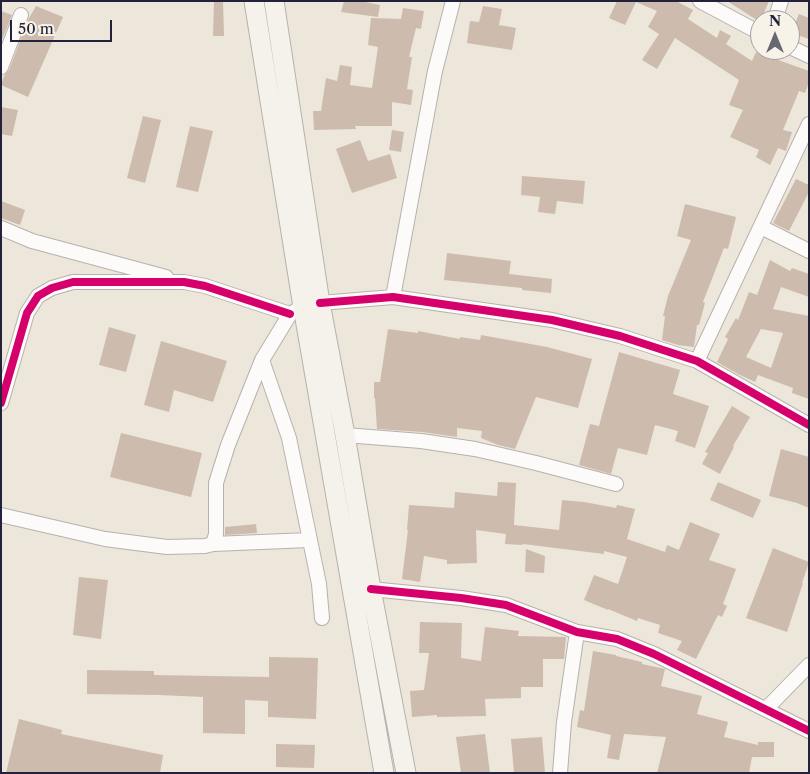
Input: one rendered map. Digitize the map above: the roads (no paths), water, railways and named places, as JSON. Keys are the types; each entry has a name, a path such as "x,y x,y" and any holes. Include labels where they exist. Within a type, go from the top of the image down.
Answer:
{"main road":[{"path":"254,1 304,308 384,773"},
{"path":"274,1 304,308 345,435 371,589 406,773"}],"street":[{"path":"393,297 435,72 453,1"},
{"path":"700,1 750,28"},
{"path":"1,67 21,15"},
{"path":"697,361 809,124"},
{"path":"761,227 809,251"},
{"path":"1,228 32,241 184,282 304,308 393,297 552,320 620,336 697,361 809,425"},
{"path":"1,404 27,313 38,296 52,288 73,282 184,282"},
{"path":"213,544 216,534 216,483 228,445 262,360 304,308"},
{"path":"262,360 289,438 319,584 322,618"},
{"path":"345,435 421,441 475,449 616,484"},
{"path":"1,515 105,539 167,547 309,540"},
{"path":"371,589 461,598 506,605 576,632 616,639 654,654 809,731"},
{"path":"560,773 564,722 576,632"},
{"path":"766,709 809,665"}]}
